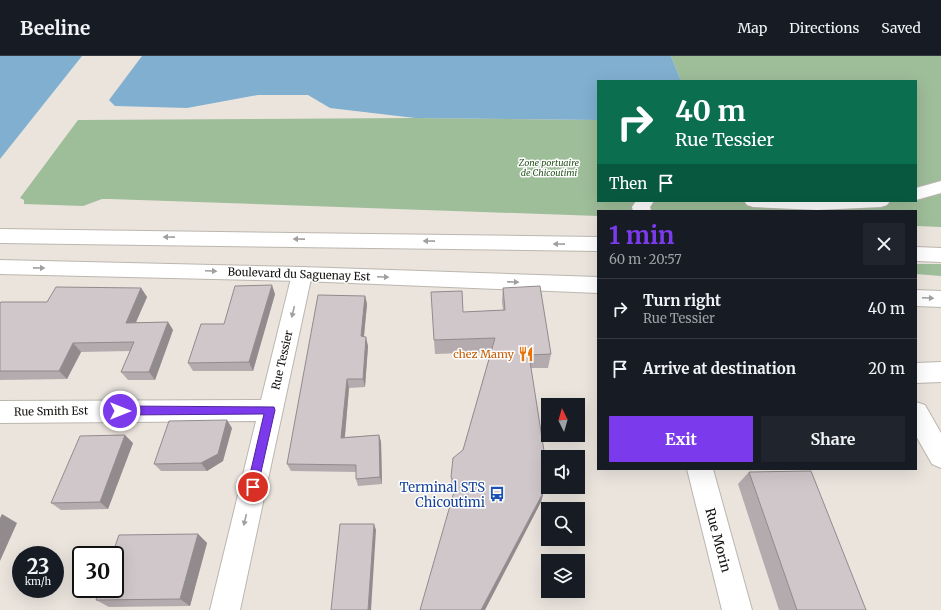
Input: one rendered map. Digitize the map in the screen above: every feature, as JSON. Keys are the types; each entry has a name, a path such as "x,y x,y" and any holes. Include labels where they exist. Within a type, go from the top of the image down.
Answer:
{"main road":[{"path":"917,194 941,187"},
{"path":"759,202 772,204 839,205 870,202"},
{"path":"0,236 333,239 597,244"},
{"path":"917,254 941,255"},
{"name":"Boulevard du Saguenay Est","path":"0,267 302,274 597,285"},
{"name":"Rue Tessier","path":"225,610 302,274"},
{"path":"917,298 941,298"},
{"path":"917,373 941,372"},
{"name":"Rue Smith Est","path":"0,412 270,410"},
{"path":"917,416 939,450"},
{"name":"Rue Morin","path":"700,470 737,610"}],"green space":[{"name":"Zone portuaire de Chicoutimi","path":"671,56 941,56 941,227 917,226 917,210 597,210 597,216 110,199 102,199 83,206 24,204 24,200 20,198 78,120 415,118 597,120 597,202 917,202 917,80 681,80"},
{"path":"917,264 941,264 941,276 917,274"}],"water":[{"path":"0,56 82,56 0,159"},
{"path":"142,56 671,56 681,80 597,80 597,120 415,118 330,108 308,95 258,95 187,108 115,106 109,100"}],"building":[{"path":"272,285 249,362 188,363 201,324 224,324 235,286"},
{"path":"540,286 551,354 529,355 541,432 541,442 543,442 544,450 541,450 541,494 542,494 481,610 420,610 456,485 451,477 453,458 463,450 495,338 434,340 431,292 462,291 463,312 505,310 503,288"},
{"path":"56,287 141,288 126,323 168,322 149,372 121,372 134,342 73,343 59,371 0,371 0,303 47,302"},
{"path":"318,295 365,296 361,336 366,337 363,379 347,379 341,438 379,435 380,477 356,479 356,465 287,464"},
{"path":"227,420 218,454 201,463 154,464 169,421"},
{"path":"125,435 100,502 51,503 80,436"},
{"path":"811,471 866,610 797,610 749,472"},
{"path":"340,524 374,524 368,610 331,610"},
{"path":"198,534 180,599 96,600 97,598 124,598 124,546 115,546 119,535"}],"place":[{"name":"chez Mamy","path":"526,354"},
{"name":"Terminal STS Chicoutimi","path":"497,494"}],"route":[{"path":"120,411 270,410 253,487"}]}
